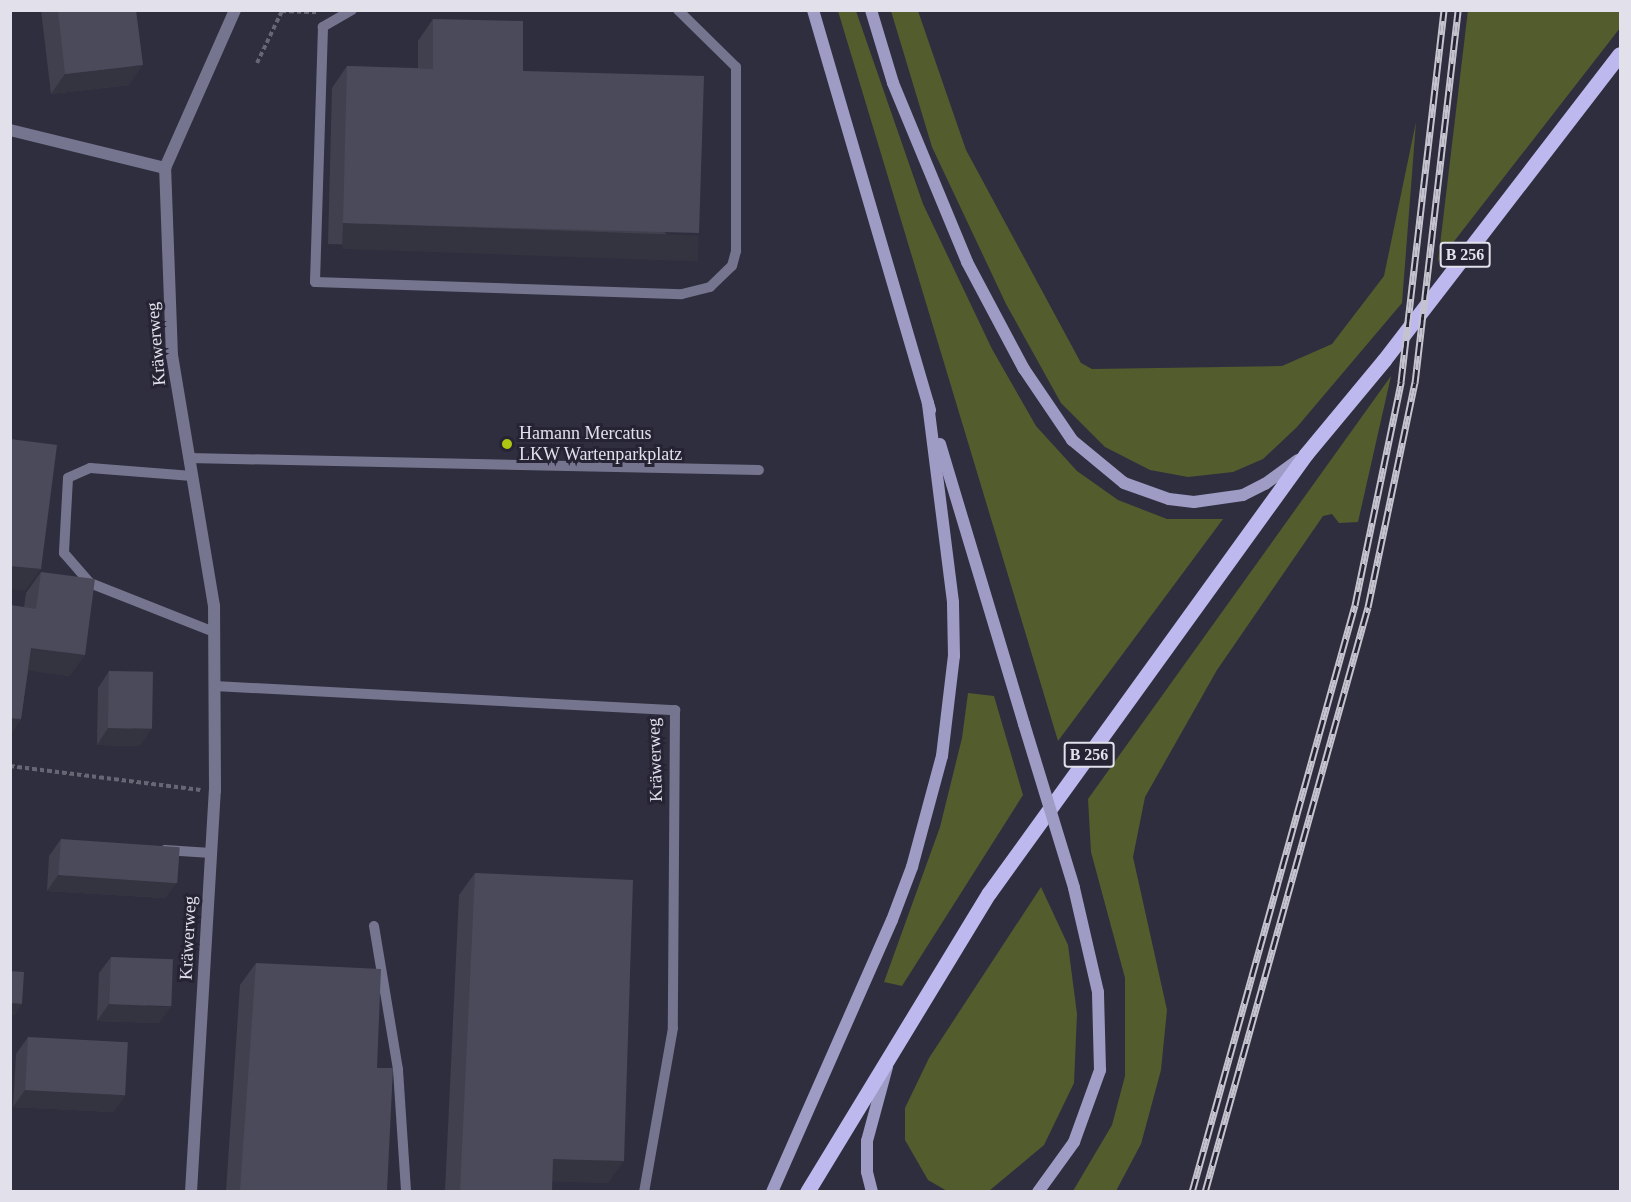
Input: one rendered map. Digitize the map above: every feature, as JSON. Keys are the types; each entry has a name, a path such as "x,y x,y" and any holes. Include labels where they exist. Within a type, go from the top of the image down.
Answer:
{"main road":[{"path":"813,10 960,511 1074,888 1098,992 1100,1071 1074,1142 1038,1191"},
{"path":"871,10 893,83 967,262 1024,369 1081,449 1124,483 1157,496 1194,502 1243,495 1265,484 1306,454"},
{"name":"B 256","path":"807,1191 893,1046 989,893 1306,454 1384,360 1620,54"},
{"path":"772,1191 892,920 912,867 942,756 954,656 953,602 928,403"},
{"path":"872,1191 867,1172 867,1141 893,1046"}],"street":[{"name":"Kräwerweg","path":"191,1191 215,791 214,606 172,356 165,168 236,10"},
{"path":"10,130 165,168"}],"lane":[{"path":"350,12 322,27 315,282 681,294 710,287 732,266 736,251 736,67 678,10"},
{"path":"189,459 759,470"},
{"path":"192,476 90,468 68,478 64,553 90,583 214,632"},
{"name":"Kräwerweg","path":"214,686 675,710 673,1028 644,1191"},
{"path":"155,849 211,853"},
{"path":"374,926 398,1070 406,1191"}],"path":[{"path":"257,63 282,11 350,12"},
{"path":"10,766 215,791"}],"green space":[{"path":"1468,10 1620,11 1620,28 1438,262"},
{"path":"838,11 856,11 923,204 992,349 1036,426 1077,471 1118,500 1167,519 1223,519 1058,741"},
{"path":"891,11 918,11 966,150 1081,363 1092,369 1282,366 1332,344 1384,276 1416,122 1402,303 1297,427 1263,459 1233,472 1188,477 1150,470 1105,447 1061,403 1006,304 932,147"},
{"path":"1391,376 1358,522 1339,523 1332,514 1323,516 1217,670 1145,797 1133,857 1167,1010 1161,1070 1141,1144 1116,1191 1073,1191 1112,1125 1125,1076 1125,978 1091,852 1088,799"},
{"path":"968,693 994,696 1023,795 902,986 884,982 940,827 962,738"},
{"path":"1041,887 1068,945 1077,1014 1074,1083 1044,1145 989,1191 947,1191 928,1180 905,1140 905,1108 929,1058"}],"building":[{"path":"58,10 136,10 143,65 65,74"},
{"path":"433,19 523,21 523,71 704,76 699,233 343,223 347,66 433,69"},
{"path":"10,439 57,445 41,569 10,566"},
{"path":"41,572 95,579 85,655 31,648 21,719 10,718 10,605 36,609"},
{"path":"109,671 153,672 152,729 108,728"},
{"path":"61,839 180,847 177,883 58,875"},
{"path":"475,873 633,880 624,1161 553,1159 552,1191 460,1191"},
{"path":"111,957 173,959 171,1006 109,1004"},
{"path":"256,963 381,969 377,1068 393,1068 387,1191 240,1191"},
{"path":"10,971 24,972 22,1004 10,1003"},
{"path":"28,1037 128,1042 125,1095 25,1090"}],"railway":[{"path":"1192,1192 1355,605 1401,382 1444,10"},
{"path":"1205,1192 1368,607 1415,383 1458,10"}],"place":[{"name":"Hamann Mercatus LKW Wartenparkplatz","path":"507,444"}]}
